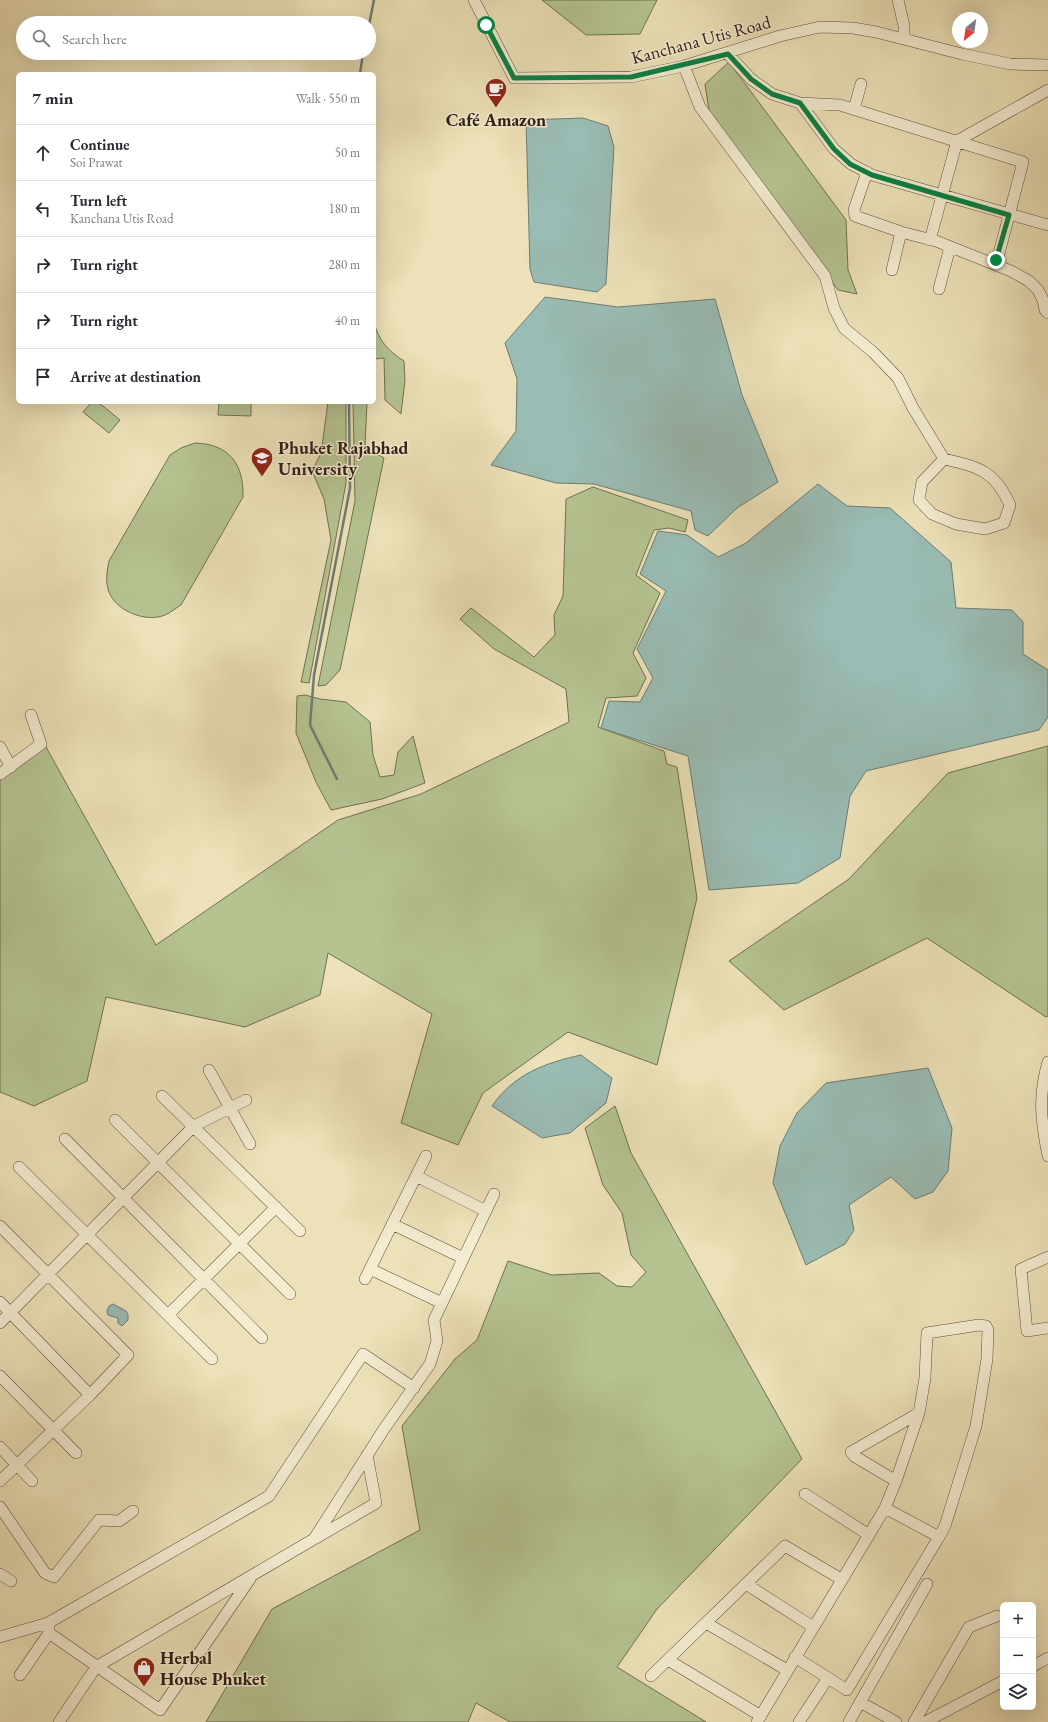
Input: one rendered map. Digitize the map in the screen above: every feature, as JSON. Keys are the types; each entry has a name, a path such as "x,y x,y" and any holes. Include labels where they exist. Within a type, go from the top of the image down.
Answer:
{"street":[{"name":"Kanchana Utis Road","path":"474,0 514,78 631,77 684,66 728,54 780,36 820,27 853,28 1010,64 1048,65"},
{"path":"898,0 904,26 904,39"},
{"path":"728,54 751,79 772,94 800,103 840,105 1024,162 996,265"},
{"path":"684,66 700,107 825,276 834,308 844,328 873,352 898,378 913,408 944,459 968,464 993,476 1003,490 1010,505 1004,523 985,529 956,524 932,514 919,500 922,482 944,459"},
{"path":"854,110 861,84"},
{"path":"930,240 958,141 1048,90"},
{"path":"800,103 834,149 850,164 867,172 1048,226"},
{"path":"867,172 854,210 855,216 901,232 930,240 996,265 1029,282 1038,290 1043,300 1045,310 1048,313"},
{"path":"892,270 901,232"},
{"path":"939,289 950,247"},
{"path":"0,774 42,744 31,715"},
{"path":"0,748 11,767"},
{"path":"1048,1062 1041,1088 1041,1104 1048,1156"},
{"path":"209,1070 250,1144"},
{"path":"162,1096 300,1231"},
{"path":"0,1323 194,1126 246,1100"},
{"path":"115,1120 159,1162 290,1294"},
{"path":"65,1139 262,1338"},
{"path":"426,1156 368,1274 442,1303"},
{"path":"19,1167 212,1359"},
{"path":"416,1176 486,1211"},
{"path":"314,1539 384,1429 430,1364 437,1341 434,1320 494,1194"},
{"path":"168,1315 276,1207"},
{"path":"392,1224 463,1258"},
{"path":"0,1226 128,1355 90,1395 0,1481"},
{"path":"1048,1257 1021,1269 1026,1331 1048,1328"},
{"path":"0,1302 90,1395"},
{"path":"668,1660 759,1719 787,1670 841,1579 885,1508 896,1481 919,1413 925,1378 927,1333 979,1325 986,1326 988,1330 987,1359 976,1426 945,1526 939,1537 848,1690 795,1657"},
{"path":"0,1636 48,1628 268,1496 363,1354 414,1388"},
{"path":"0,1376 76,1453"},
{"path":"896,1481 854,1456 851,1452 919,1413"},
{"path":"0,1447 32,1481"},
{"path":"59,1722 96,1667 376,1503 368,1455"},
{"path":"804,1494 869,1535"},
{"path":"0,1507 45,1573 54,1577 99,1520 119,1521 133,1510"},
{"path":"885,1508 939,1537"},
{"path":"651,1676 785,1546 841,1579"},
{"path":"0,1574 11,1581"},
{"path":"48,1628 96,1667 160,1710 252,1576"},
{"path":"746,1584 813,1627"},
{"path":"849,1722 927,1584"},
{"path":"914,1722 969,1627 997,1616"},
{"path":"706,1623 787,1670"},
{"path":"20,1675 48,1628"},
{"path":"1036,1664 1048,1658"},
{"path":"799,1722 828,1678"},
{"path":"925,1722 1000,1683"},
{"path":"860,1702 896,1722"}],"green space":[{"path":"542,0 657,0 640,34 586,35"},
{"path":"729,62 846,220 848,270 857,294 838,290 709,111 705,84"},
{"path":"376,328 385,345 404,361 405,380 401,414 385,400 384,358 376,359"},
{"path":"90,404 100,404 120,420 109,433 83,412"},
{"path":"219,404 251,404 251,416 218,415"},
{"path":"328,404 346,404 346,483 309,683 301,682 331,540 324,499 312,471 321,453"},
{"path":"353,404 367,404 365,447 384,458 340,670 326,685 318,686 355,501"},
{"path":"195,443 217,447 232,458 241,475 243,497 181,605 167,614 157,617 132,614 118,605 109,592 107,573 109,561 170,455 181,448"},
{"path":"593,487 688,520 685,532 669,528 654,530 636,575 660,593 633,653 646,678 637,696 606,698 598,727 664,751 667,764 677,767 697,898 657,1065 568,1032 483,1093 458,1145 401,1123 432,1014 328,953 320,995 245,1027 106,997 87,1081 34,1106 0,1092 0,780 46,747 156,945 338,820 421,794 569,722 566,689 494,649 460,619 471,608 534,657 555,635 554,615 563,596 566,499"},
{"path":"305,695 320,699 346,702 370,722 373,755 380,777 394,775 398,752 413,736 425,783 382,799 331,810 316,782 296,733 297,696"},
{"path":"1048,746 1048,1016 1046,1017 927,938 784,1010 729,961 849,879 948,773"},
{"path":"615,1106 631,1153 802,1459 657,1609 617,1667 706,1722 510,1722 476,1703 468,1722 206,1722 272,1609 420,1530 402,1426 455,1359 477,1340 508,1261 552,1275 599,1273 617,1286 632,1287 646,1272 631,1255 622,1213 603,1185 585,1128"}],"water":[{"path":"583,118 608,126 614,147 606,284 597,292 534,282 530,269 526,120"},
{"path":"545,297 618,307 715,299 742,395 778,482 737,508 708,536 695,530 691,511 594,484 556,483 491,465 516,431 517,379 505,343"},
{"path":"818,484 847,506 890,508 951,562 956,608 1012,610 1023,622 1023,654 1048,670 1048,717 1039,730 866,771 850,796 840,858 798,883 709,890 688,756 601,728 609,701 640,702 653,678 637,649 666,591 640,574 658,531 687,535 718,557 746,543"},
{"path":"581,1055 612,1078 606,1103 570,1133 542,1138 492,1106 510,1086 520,1078 543,1066"},
{"path":"928,1068 952,1128 948,1171 933,1192 915,1199 891,1177 849,1205 854,1230 845,1244 806,1265 773,1183 780,1146 797,1113 826,1083"},
{"path":"113,1304 126,1311 128,1315 128,1320 122,1326 118,1323 118,1318 108,1315 107,1311 109,1306"}],"waterway":[{"path":"371,16 374,0"},
{"path":"360,72 362,60"},
{"path":"337,779 310,725 314,675 350,488 349,404"}],"place":[{"name":"Café Amazon","path":"496,108"},
{"name":"Phuket Rajabhad University","path":"262,478"},
{"name":"Herbal House Phuket","path":"144,1688"}],"route":[{"path":"486,25 514,78 631,77 684,66 728,54 751,79 772,94 800,103 834,149 850,164 872,175 1009,215 996,260"}]}
